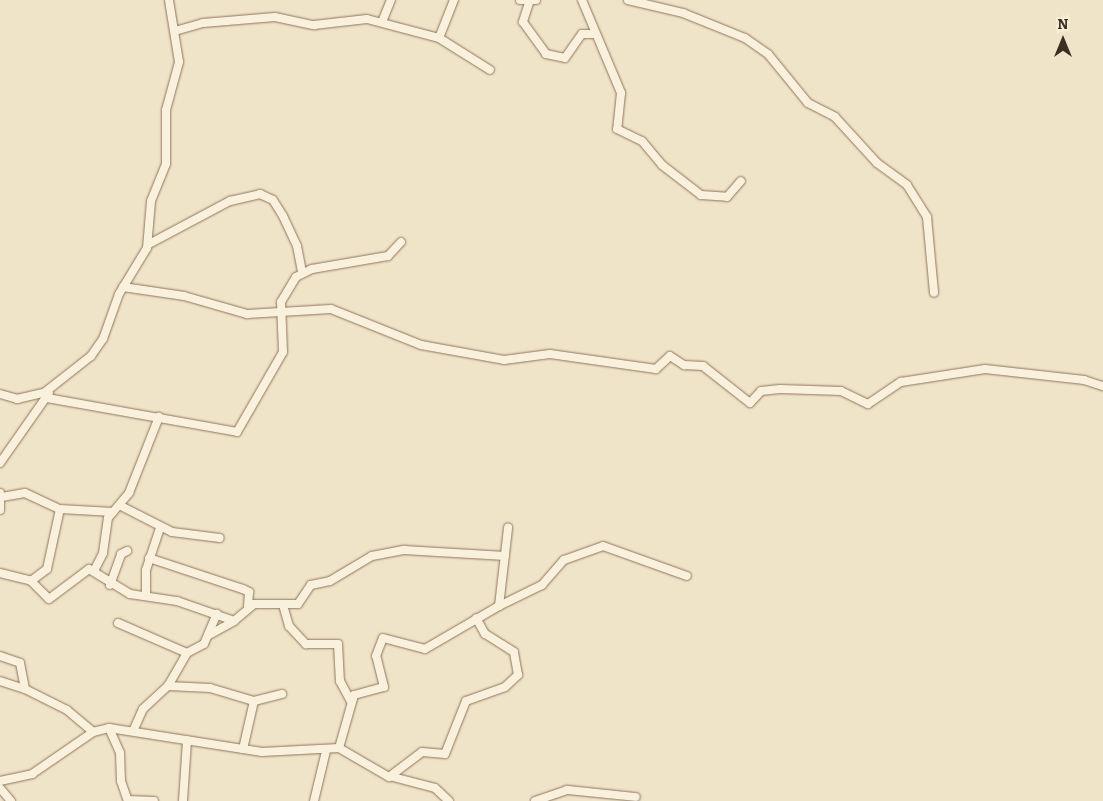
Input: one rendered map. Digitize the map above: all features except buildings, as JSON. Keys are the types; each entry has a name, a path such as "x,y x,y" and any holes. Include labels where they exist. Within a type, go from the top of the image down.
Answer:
{"street":[{"path":"0,463 49,394 99,345 123,288 149,244 151,201 166,164 166,110 179,62 168,0"},
{"path":"382,22 391,0"},
{"path":"439,38 454,0"},
{"path":"520,0 533,1 523,22 546,54 565,58 582,34 594,34"},
{"path":"582,0 594,34 621,93 617,128 642,141 662,164 701,195 727,197 741,181"},
{"path":"628,0 683,13 745,38 768,54 808,103 835,117 877,163 907,184 927,217 934,293"},
{"path":"175,31 203,23 275,17 314,25 362,18 439,38 490,70"},
{"path":"149,244 230,201 260,194 273,200 283,216 297,246 302,272"},
{"path":"0,394 25,398 49,394 237,432 283,352 285,337 280,312 283,294 302,272 388,256 401,242"},
{"path":"123,288 184,296 247,314 331,309 421,345 504,360 550,354 656,369 670,356 684,365 703,366 750,403 761,391 780,389 842,391 868,404 901,382 985,369 1084,380 1103,386"},
{"path":"94,571 103,552 106,524 113,512 121,506 159,417"},
{"path":"0,510 1,495 25,493 60,509 113,512"},
{"path":"121,506 160,528 220,538"},
{"path":"32,581 47,569 60,509"},
{"path":"146,595 149,558 160,528"},
{"path":"499,606 508,528"},
{"path":"353,699 384,687 376,656 383,638 426,650 466,625 477,622 499,606 542,585 564,560 603,546 687,576"},
{"path":"248,606 298,604 311,585 330,581 372,556 404,550 505,556"},
{"path":"110,585 119,558 128,551"},
{"path":"103,552 119,558"},
{"path":"149,558 247,590 248,606 234,621 209,635"},
{"path":"0,573 32,581 45,598 52,598 83,570 94,571 110,585 130,594 146,595 217,614 234,621"},
{"path":"283,606 290,626 306,644 338,644 340,680 346,693 353,699"},
{"path":"134,729 143,709 168,686 187,653 201,648 209,635 217,614"},
{"path":"393,777 422,752 445,754 466,701 505,687 518,675 514,652 477,622"},
{"path":"118,623 187,653"},
{"path":"0,656 20,664 25,689"},
{"path":"0,680 25,689 67,710 93,732"},
{"path":"168,686 210,688 254,701 282,694"},
{"path":"339,748 353,699"},
{"path":"243,749 254,701"},
{"path":"0,782 32,774 93,732 109,728 134,729 243,749 326,751 339,748 393,777 435,788 449,801"},
{"path":"109,728 120,753 121,781 128,801 154,801"},
{"path":"184,801 187,740"},
{"path":"314,801 326,751"},
{"path":"0,788 11,801"},
{"path":"535,801 567,790 636,797"}]}
